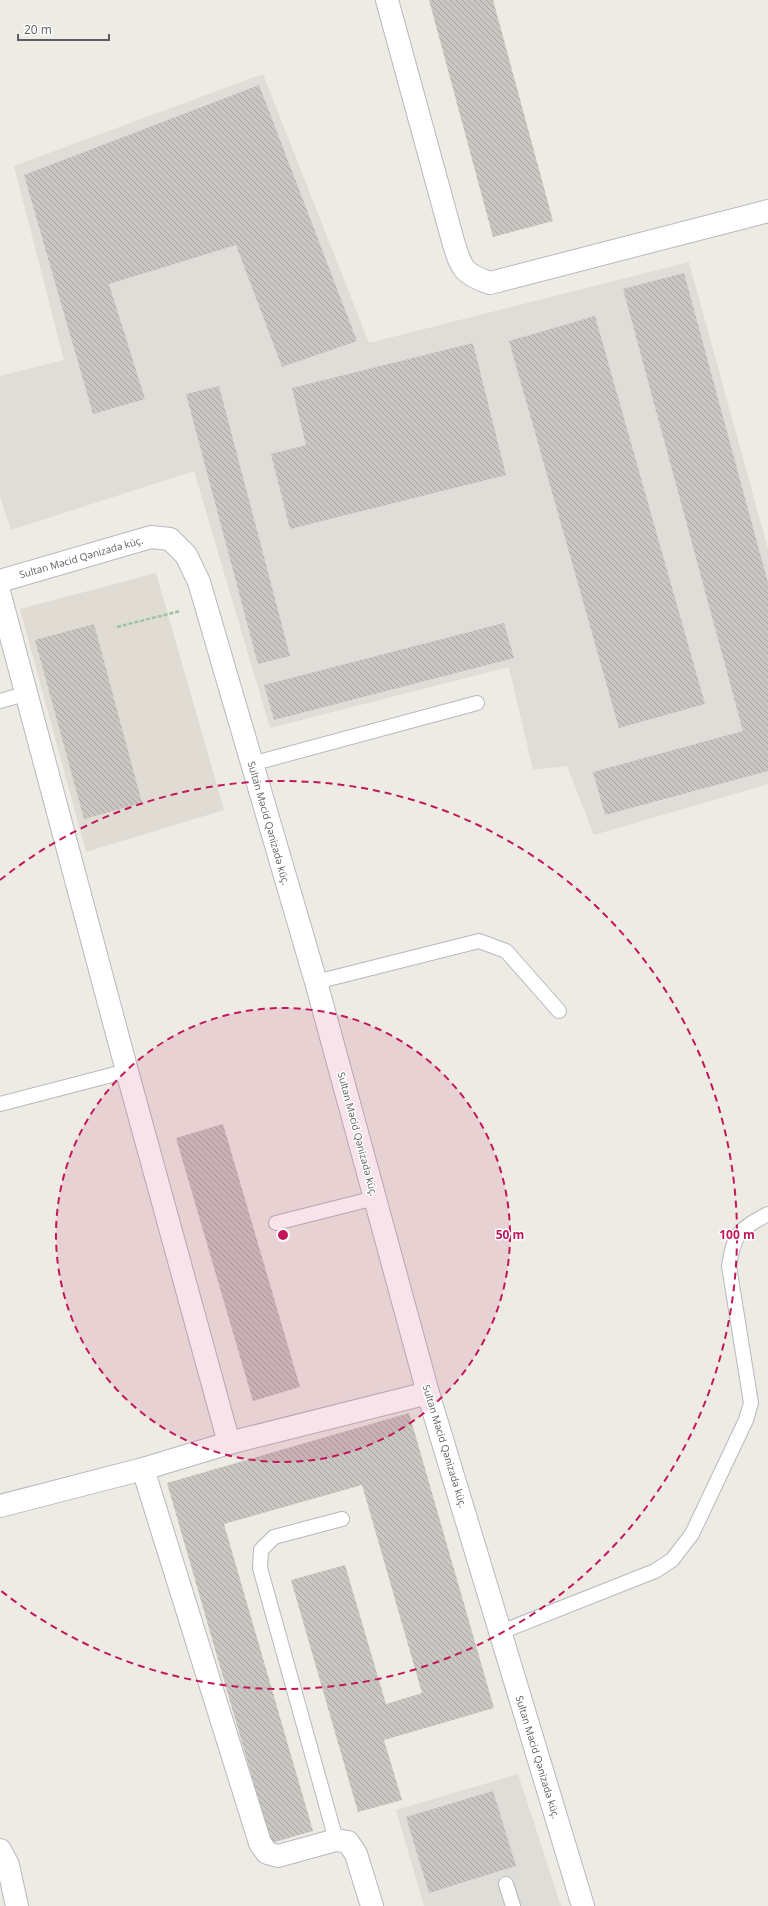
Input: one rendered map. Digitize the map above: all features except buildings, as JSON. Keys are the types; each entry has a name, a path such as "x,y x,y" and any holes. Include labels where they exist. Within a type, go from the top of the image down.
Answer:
{"street":[{"path":"387,0 455,248 460,263 472,278 490,283 768,211"},
{"name":"Sultan Məcid Qənizadə küç.","path":"0,581 151,537 170,539 186,555 199,582 316,982 428,1393 583,1906"},
{"path":"0,595 127,1072 229,1443"},
{"path":"0,1506 143,1469 229,1443 428,1393"},
{"path":"143,1469 260,1843 267,1853 278,1856 336,1840 348,1842 356,1854 372,1906"},
{"path":"0,1850 8,1865 17,1906"}],"lane":[{"path":"0,701 26,694"},
{"path":"251,764 478,703"},
{"path":"316,982 479,940 506,951 559,1011"},
{"path":"0,1104 127,1072"},
{"path":"276,1223 375,1198"},
{"path":"501,1632 655,1571 672,1560 692,1534 746,1420 751,1403 729,1266 733,1244 747,1224 768,1214"},
{"path":"336,1840 260,1568 261,1550 274,1537 342,1519"},
{"path":"506,1884 513,1906"}],"path":[{"path":"118,627 206,604"}],"shaded area":[{"path":"263,74 369,343 689,262 768,549 768,784 594,835 567,766 533,770 509,667 270,728 194,471 11,530 0,497 0,376 64,360 14,166"},
{"path":"156,573 224,810 86,852 20,609"},
{"path":"518,1774 561,1906 424,1906 396,1810"}]}
